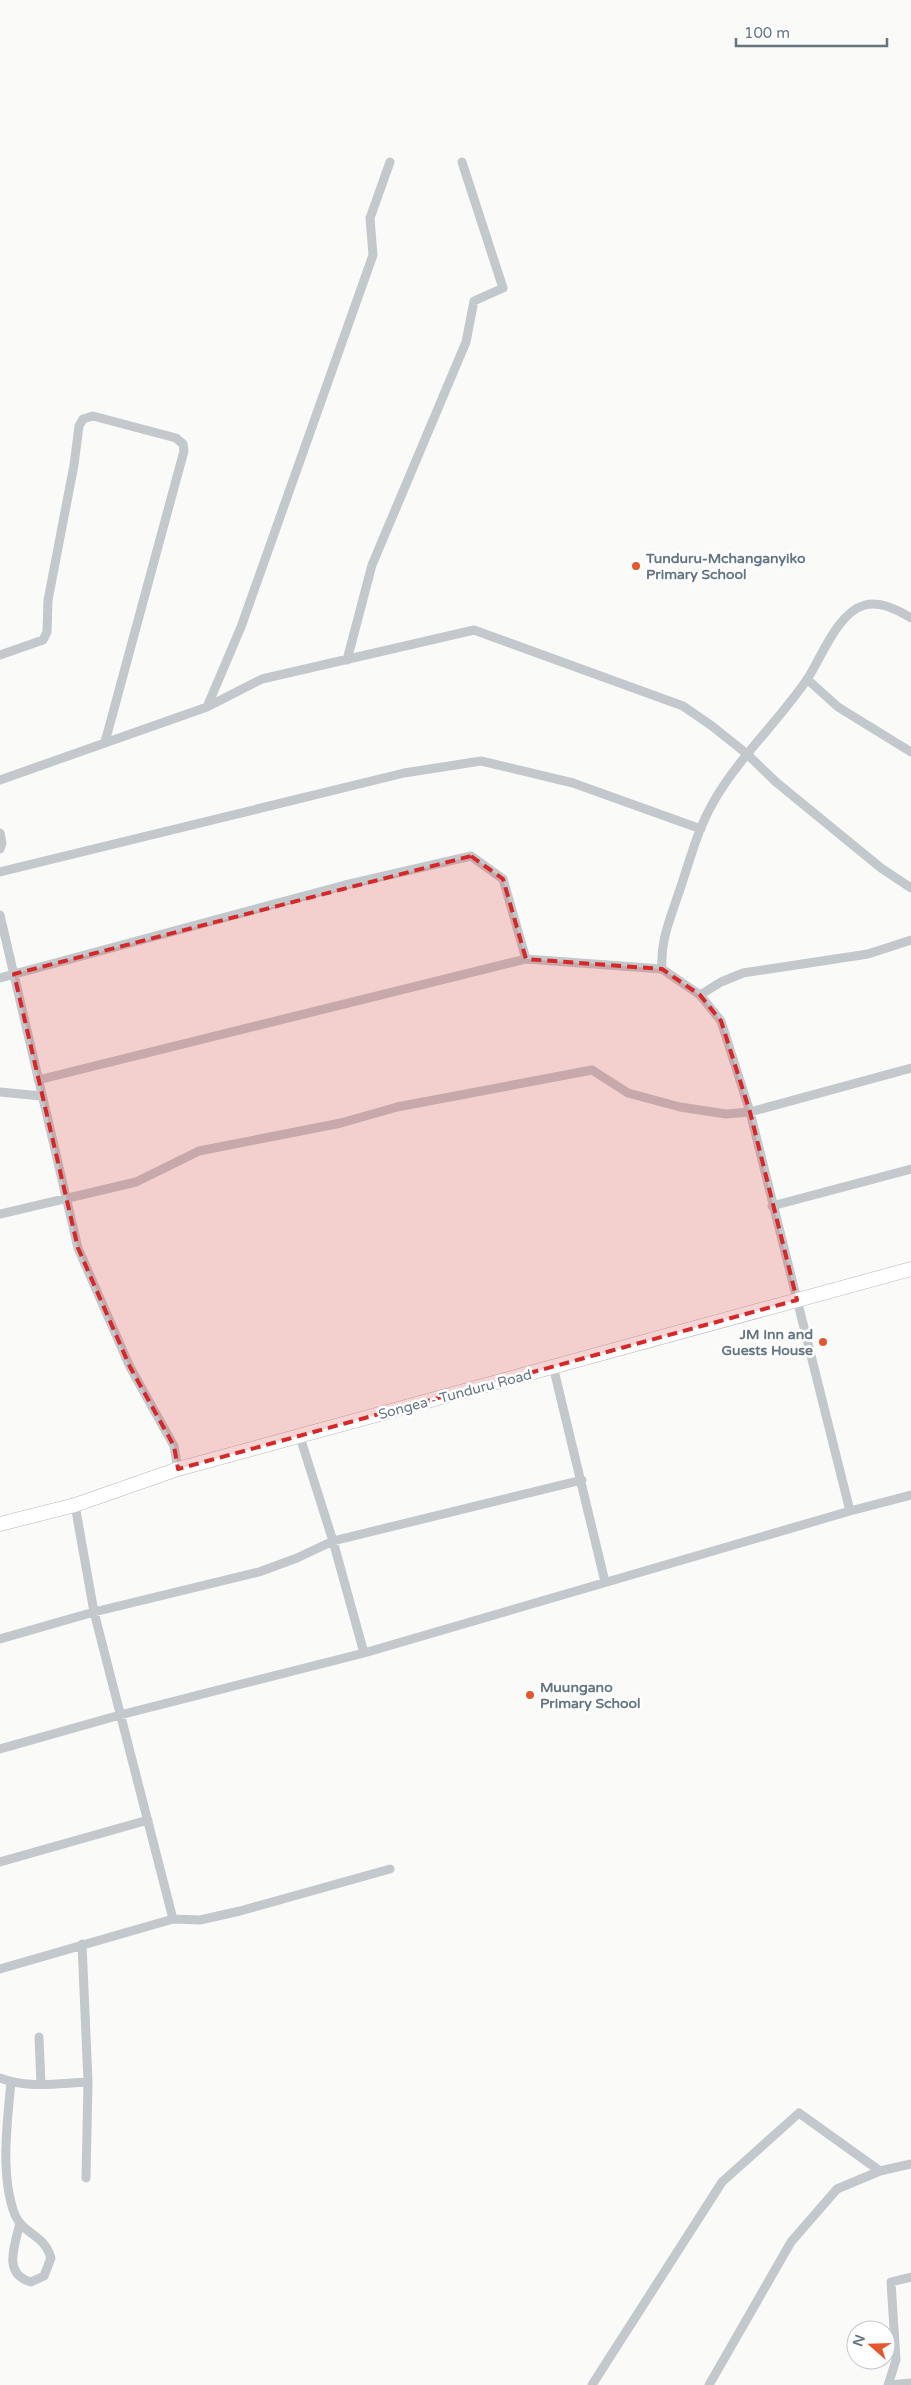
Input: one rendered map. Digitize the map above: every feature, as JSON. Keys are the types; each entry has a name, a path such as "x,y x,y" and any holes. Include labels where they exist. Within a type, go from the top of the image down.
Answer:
{"highway":[{"name":"Songea - Tunduru Road","path":"0,1524 75,1506 178,1469 911,1269"}],"street":[{"path":"207,707 241,627 373,255 370,218 390,162"},
{"path":"347,660 372,565 466,342 474,301 503,288 462,162"},
{"path":"0,655 43,640 47,632 48,600 74,465 79,426 83,419 93,416 176,438 183,444 184,452 105,742"},
{"path":"662,969 661,951 666,931 701,828 713,802 747,754 807,679 843,618 864,605 879,604 911,618"},
{"path":"0,780 207,707 262,680 474,630 683,706 747,754 776,782 881,868 911,888"},
{"path":"807,679 838,707 911,752"},
{"path":"0,872 404,774 481,761 573,783 701,828"},
{"path":"0,833 2,844 0,849"},
{"path":"0,978 345,885 471,856 503,879 526,959"},
{"path":"0,916 78,1248 130,1366 174,1446 178,1469"},
{"path":"700,996 721,982 743,972 868,954 911,940"},
{"path":"38,1080 526,959 662,969 700,996 721,1021 750,1112 772,1206 850,1511"},
{"path":"0,1214 136,1182 200,1151 340,1124 397,1108 592,1070 628,1093 680,1107 726,1114 750,1112 911,1068"},
{"path":"0,1092 41,1096"},
{"path":"772,1206 911,1168"},
{"path":"553,1366 582,1480 605,1582"},
{"path":"300,1437 333,1541 364,1652"},
{"path":"0,1639 94,1612 259,1572 297,1558 333,1541 582,1480"},
{"path":"0,1750 120,1715 364,1652 911,1495"},
{"path":"75,1506 94,1612 173,1919"},
{"path":"0,1862 148,1820"},
{"path":"0,1969 173,1919 200,1920 240,1911 390,1869"},
{"path":"82,1944 88,2082 86,2178"},
{"path":"39,2037 41,2084"},
{"path":"0,2078 10,2082 41,2084 88,2082"},
{"path":"10,2082 5,2157 9,2198 20,2223 45,2243 50,2258 44,2276 31,2282 18,2275 12,2262 20,2223"},
{"path":"592,2385 722,2182 799,2113 880,2171"},
{"path":"712,2384 791,2242 837,2189 880,2171 911,2164"},
{"path":"911,2277 891,2282 896,2360 889,2385 911,2383"}],"highlighted area":[{"path":"471,856 503,879 526,959 662,969 700,995 721,1021 750,1112 797,1300 178,1469 174,1446 130,1367 78,1248 14,974"}],"place":[{"name":"Tunduru-Mchanganyiko Primary School","path":"636,566"},
{"name":"JM Inn and Guests House","path":"823,1342"},
{"name":"Muungano Primary School","path":"530,1695"}]}
